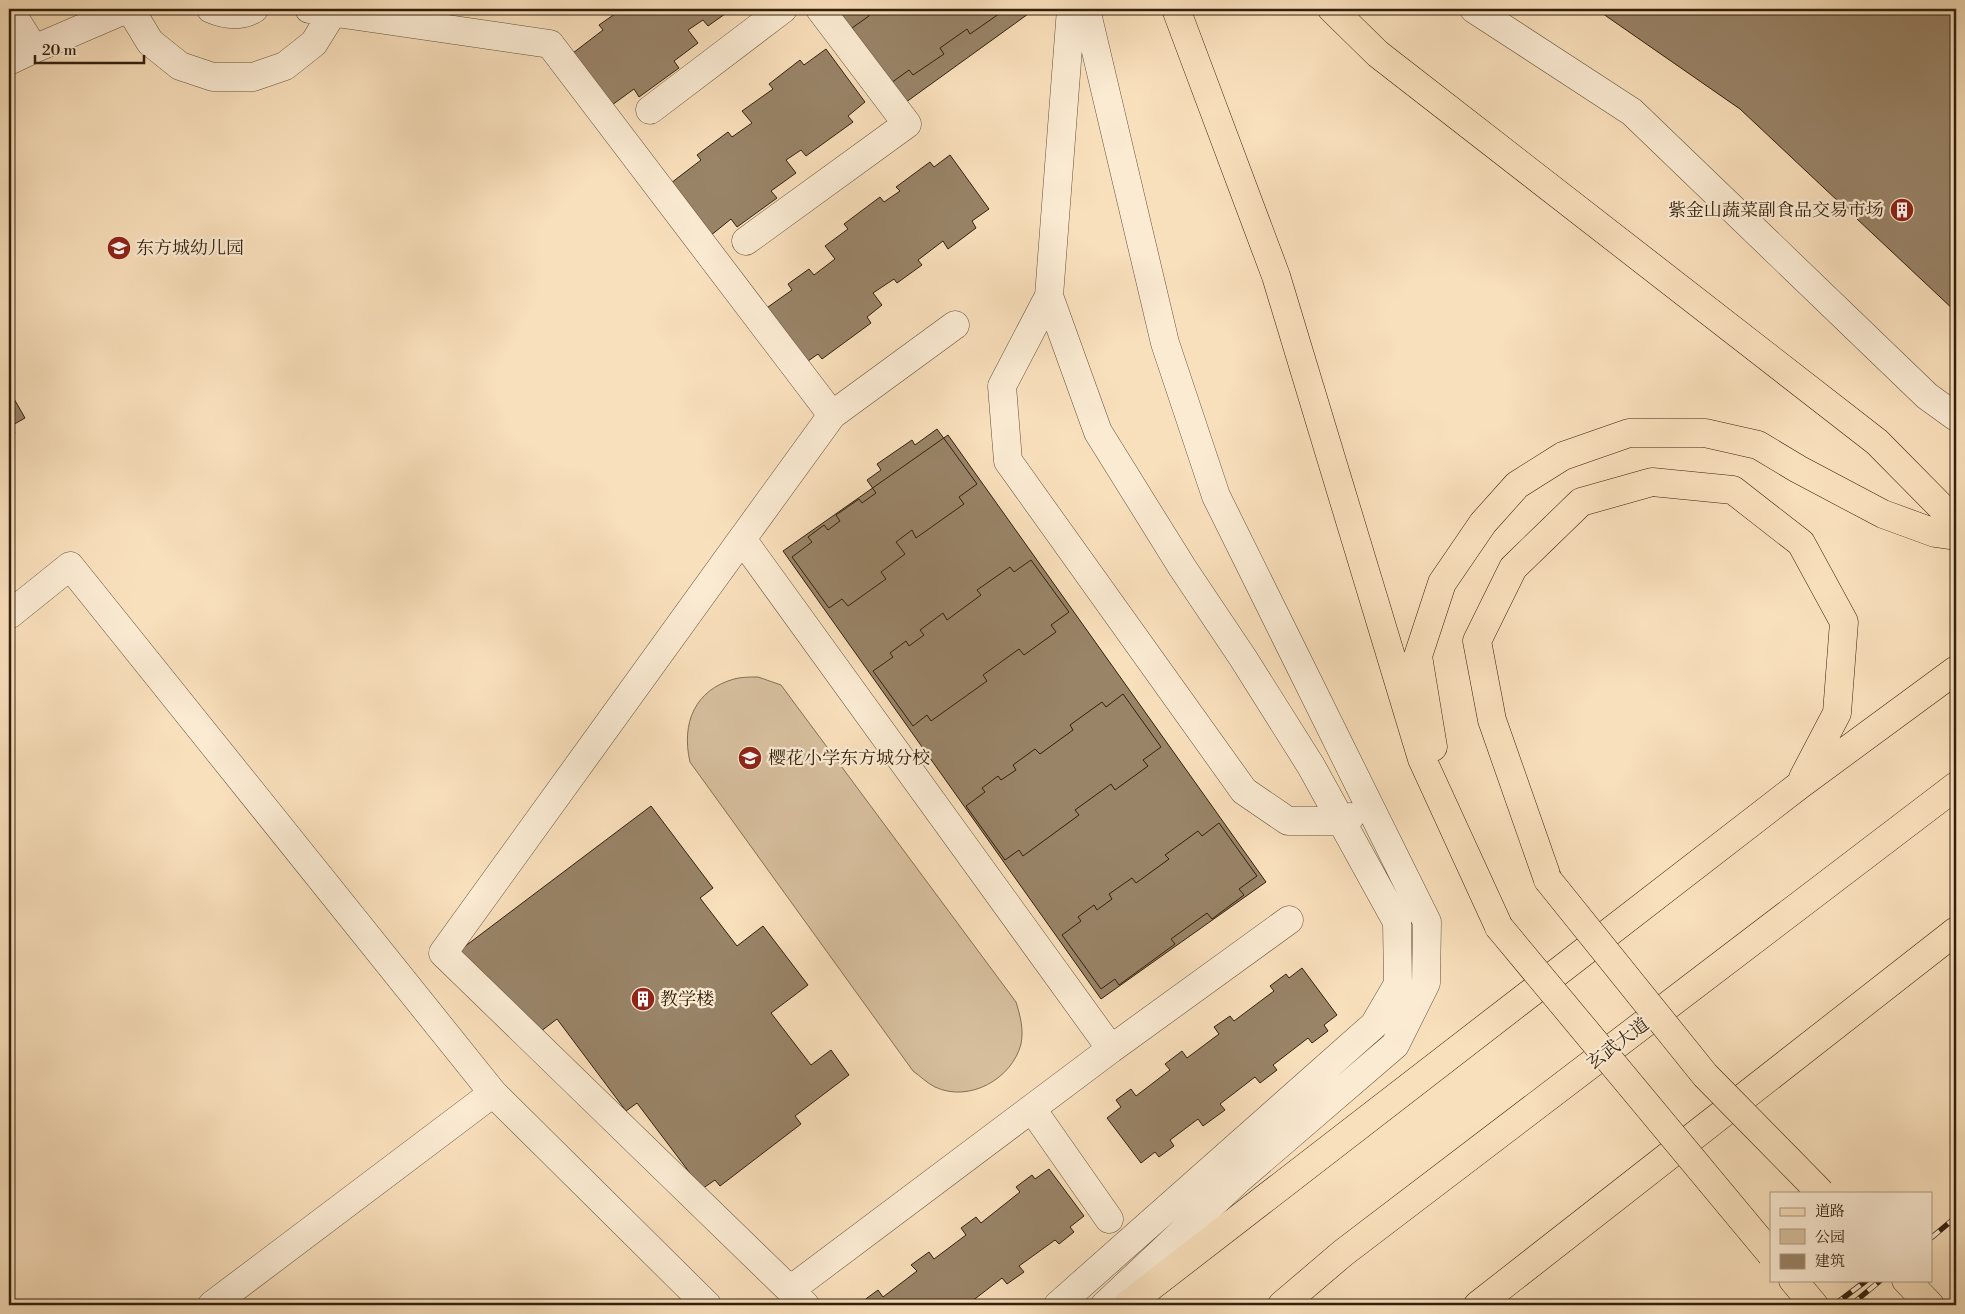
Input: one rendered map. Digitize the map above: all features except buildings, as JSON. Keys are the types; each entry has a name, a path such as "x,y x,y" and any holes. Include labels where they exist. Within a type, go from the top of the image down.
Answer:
{"main road":[{"path":"1176,9 1276,276 1422,759 1499,927 1770,1253"},
{"path":"1332,9 1378,54 1877,442 1956,522"},
{"path":"1445,812 1418,656 1442,583 1483,523 1517,484 1563,456 1629,433 1705,433 1758,445 1798,469 1882,514 1935,533 1956,536"},
{"path":"1800,784 1837,713 1844,622 1801,543 1733,490 1652,482 1581,502 1513,568 1477,641 1492,720 1548,880 1705,1074 1820,1192"},
{"path":"1127,1305 1800,784 1956,670"},
{"name":"玄武大道","path":"1282,1305 1343,1253 1956,786"},
{"path":"1478,1305 1956,931"},
{"path":"1795,1282 1814,1305"},
{"path":"1908,1282 1930,1305"}],"street":[{"path":"9,9 34,48"},
{"path":"9,61 34,48 129,9 150,42 180,66 213,77 253,77 285,66 314,43 326,10 550,44 832,415"},
{"path":"211,9 221,13 238,15 254,9"},
{"path":"650,110 783,9"},
{"path":"746,240 907,124 820,9"},
{"path":"1071,9 1049,296 1002,386 1008,461 1244,791 1288,821 1345,819"},
{"path":"1086,9 1165,344 1216,496 1427,922 1426,983 1395,1045 1238,1180 1105,1305"},
{"path":"1474,9 1632,112 1927,396 1956,417"},
{"path":"1049,296 1098,432 1182,567 1243,658 1345,819 1397,922 1398,984 1374,1025 1058,1305"},
{"path":"955,325 832,415 443,953 798,1298 1032,1109 1111,1049 1289,920"},
{"path":"742,539 1111,1049"},
{"path":"9,615 70,566 493,1093 707,1305"},
{"path":"212,1305 493,1093"},
{"path":"1032,1109 1109,1219"}],"green space":[{"path":"758,677 781,685 1016,1002 1022,1028 1021,1044 1009,1068 987,1085 975,1090 962,1092 948,1091 935,1087 913,1071 690,762 688,734 690,722 694,710 701,700 709,691 721,684 737,678"}],"railway":[{"path":"1932,1237 1956,1217"},
{"path":"1834,1305 1864,1282"},
{"path":"1851,1305 1879,1282"}],"place":[{"name":"紫金山蔬菜副食品交易市场","path":"1902,210"},
{"name":"东方城幼儿园","path":"119,248"},
{"name":"樱花小学东方城分校","path":"750,758"},
{"name":"教学楼","path":"643,999"}]}
